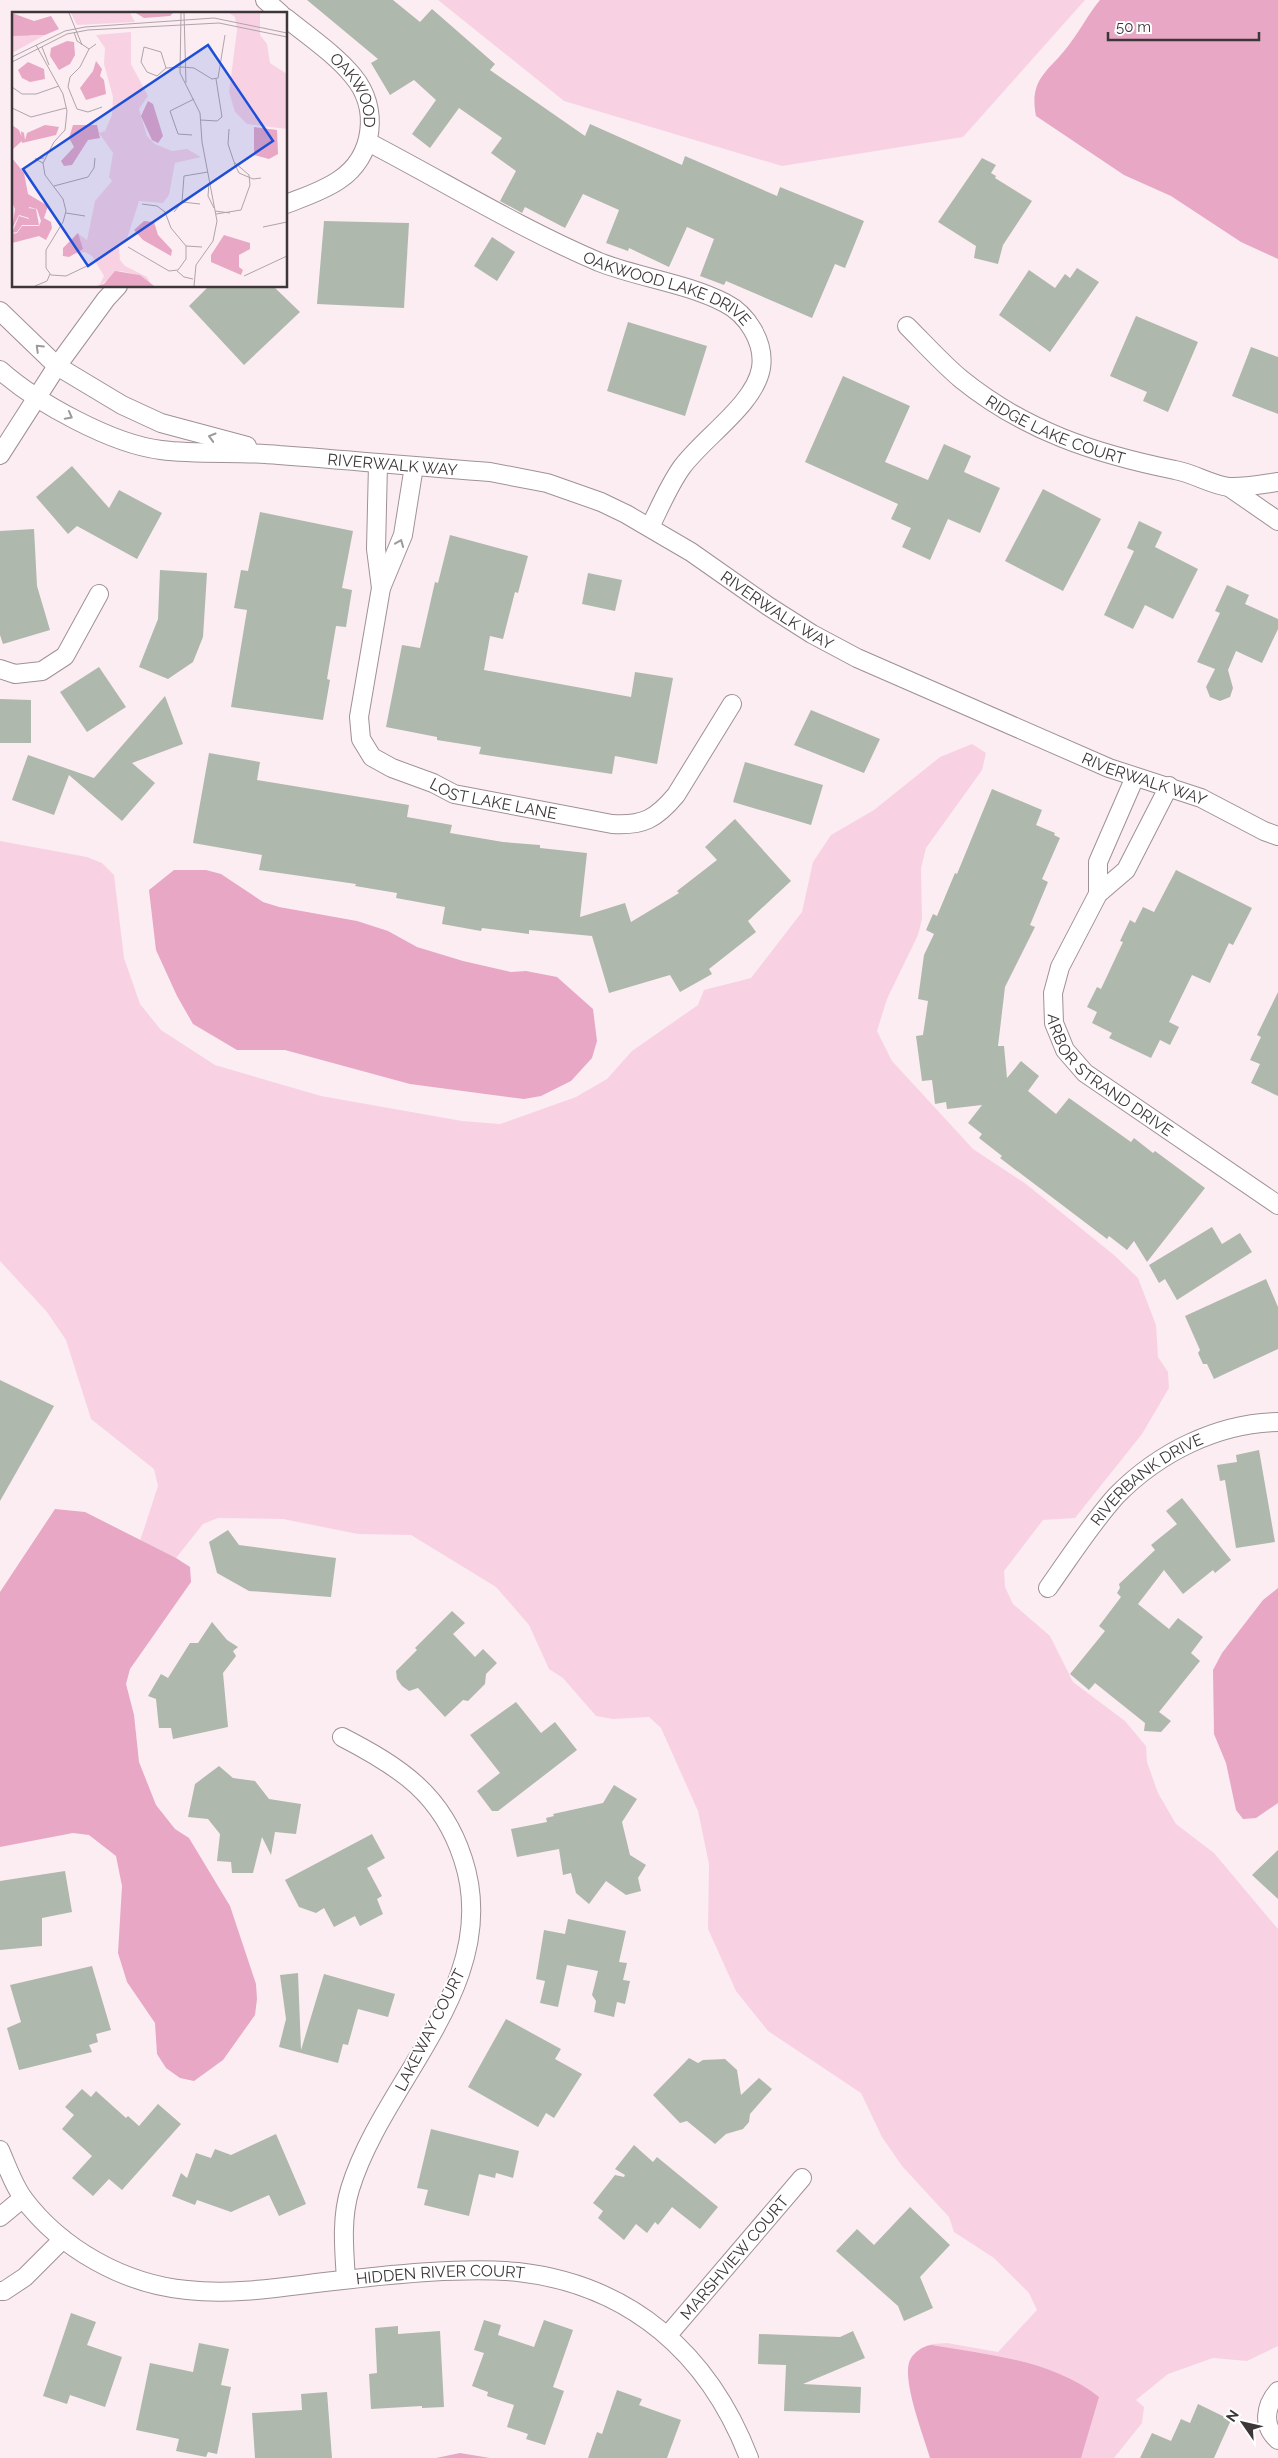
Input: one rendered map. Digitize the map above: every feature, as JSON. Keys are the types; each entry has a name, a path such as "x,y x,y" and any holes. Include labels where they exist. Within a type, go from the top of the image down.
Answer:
{"street":[{"path":"265,0 279,12"},
{"name":"OAKWOOD","path":"288,20 354,76 366,96 371,119 368,142 357,163 340,179 319,191 288,203"},
{"name":"OAKWOOD LAKE DRIVE","path":"368,142 506,217 598,261 633,275 687,289 725,303 746,319 758,342 761,367 753,391 681,468 650,527"},
{"path":"0,455 56,366 116,288"},
{"name":"RIVERWALK WAY","path":"0,311 56,366 122,405 161,422 276,454"},
{"name":"RIDGE LAKE COURT","path":"907,326 960,378 981,394 1032,424 1089,450 1179,470 1229,487 1278,521"},
{"name":"RIVERWALK WAY","path":"0,370 37,397 90,427 160,450 276,454 490,472 547,483 601,502 650,527 691,552 812,634 857,658 1135,777 1169,786 1224,808 1271,833 1278,845"},
{"name":"LOST LAKE LANE","path":"378,464 376,549 381,588"},
{"name":"LOST LAKE LANE","path":"414,466 403,535 381,588 359,717 361,738 372,757 392,768 433,783 454,794 612,824 630,825 654,818 676,795 732,704"},
{"name":"RIDGE LAKE COURT","path":"1229,487 1278,482"},
{"path":"0,669 15,674 42,671 65,656 99,594"},
{"name":"ARBOR STRAND DRIVE","path":"1098,894 1098,862 1135,777"},
{"name":"ARBOR STRAND DRIVE","path":"1169,786 1126,870 1098,894 1060,967 1053,993 1054,1023 1065,1050 1085,1073 1278,1205"},
{"name":"RIVERBANK DRIVE","path":"1048,1588 1116,1497 1134,1479 1157,1462 1182,1447 1210,1435 1238,1426 1278,1422"},
{"name":"LAKEWAY COURT","path":"342,1737 399,1768 432,1801 446,1821 458,1844 470,1890 471,1914 465,1962 432,2032 357,2168 345,2214 346,2279"},
{"name":"HIDDEN RIVER COURT","path":"0,2150 23,2198 63,2239 84,2255 108,2268 159,2286 212,2292 346,2279 470,2270 538,2275 568,2282 597,2292 648,2320 668,2335 693,2361 710,2383 726,2409 749,2458"},
{"name":"MARSHVIEW COURT","path":"668,2335 802,2178"},
{"path":"0,2217 23,2198"},
{"path":"0,2291 4,2291 25,2277 63,2239"},
{"path":"1278,2391 1270,2400 1266,2410 1267,2425 1272,2435 1278,2440"}],"shaded area":[{"path":"438,0 1085,0 963,137 782,166 564,101"},
{"path":"1100,0 1278,0 1278,259 1241,242 1171,196 1124,175 1036,116 1035,92 1043,74 1064,52"},
{"path":"972,744 986,753 982,770 926,848 921,868 922,919 918,935 887,999 877,1031 892,1061 973,1149 1026,1184 1114,1255 1138,1278 1156,1325 1158,1357 1168,1372 1169,1388 1142,1434 1075,1518 1043,1520 1004,1571 1005,1587 1013,1604 1050,1636 1073,1682 1125,1721 1146,1746 1147,1762 1158,1793 1176,1824 1214,1853 1278,1929 1278,2346 1247,2361 1213,2358 1168,2374 1136,2400 1144,2407 1142,2423 1114,2458 941,2458 920,2354 932,2344 947,2343 998,2352 1037,2310 1029,2293 994,2258 954,2232 949,2217 902,2166 882,2137 861,2093 768,2031 736,1991 708,1929 709,1864 698,1811 661,1728 649,1717 613,1719 596,1716 563,1678 549,1669 529,1625 496,1587 411,1535 358,1534 283,1519 218,1518 203,1524 176,1558 140,1541 158,1486 154,1469 91,1419 66,1340 47,1312 0,1261 0,841 87,857 102,863 114,875 124,958 140,1004 161,1030 215,1065 321,1096 462,1121 500,1124 576,1097 607,1079 632,1051 698,1005 704,990 751,978 802,912 813,862 831,835 874,810 940,757"},
{"path":"174,870 206,870 221,874 263,902 279,907 357,921 388,931 417,947 463,961 511,972 526,971 557,977 593,1009 597,1041 592,1058 571,1081 541,1096 524,1099 410,1084 285,1050 237,1050 193,1024 177,996 156,950 149,890"},
{"path":"55,1509 85,1512 190,1567 191,1582 130,1669 126,1684 134,1715 139,1762 156,1805 175,1829 189,1838 230,1906 256,1984 255,2015 223,2060 194,2081 180,2078 166,2068 157,2054 155,2023 127,1982 118,1953 122,1886 116,1856 89,1835 73,1833 0,1847 0,1592"},
{"path":"1278,1588 1278,1803 1256,1818 1243,1819 1236,1810 1226,1763 1214,1734 1213,1670 1222,1653 1263,1600"},
{"path":"931,2345 997,2356 1040,2367 1081,2385 1099,2397 1081,2458 930,2458 911,2394 908,2369 914,2354 922,2348"},
{"path":"460,2453 490,2458 436,2458"}],"building":[{"path":"307,0 393,0 420,22 432,9 495,64 490,70 585,136 590,124 682,165 685,156 777,196 780,187 864,221 845,268 835,264 812,318 726,281 724,285 700,276 714,239 687,227 669,267 629,248 628,251 606,243 619,210 583,194 565,228 525,207 522,213 500,201 516,171 491,153 502,138 459,108 430,148 412,134 436,100 414,80 390,95 371,63 378,59"},
{"path":"982,158 996,165 991,173 996,176 995,178 1032,201 1003,245 998,264 974,258 976,246 938,222"},
{"path":"324,221 409,223 404,308 317,304"},
{"path":"492,237 515,252 497,281 474,266"},
{"path":"1077,268 1099,282 1050,352 999,315 1029,270 1055,288 1065,274 1070,278"},
{"path":"207,288 275,288 300,312 244,365 189,306"},
{"path":"1136,316 1198,342 1168,412 1143,401 1147,392 1110,376"},
{"path":"628,322 707,346 685,416 607,391"},
{"path":"1251,347 1278,357 1278,414 1232,396"},
{"path":"843,376 910,406 885,462 928,480 944,444 971,456 964,472 1000,488 980,533 948,519 930,560 902,547 911,528 891,519 898,504 805,462"},
{"path":"72,466 109,508 119,490 162,513 137,559 77,526 68,534 36,497"},
{"path":"1043,489 1101,519 1063,591 1005,561"},
{"path":"260,512 353,531 342,588 352,590 346,627 336,626 327,679 330,680 323,720 231,707 247,610 234,608 241,570 248,571"},
{"path":"1139,521 1162,532 1155,547 1198,569 1173,619 1145,605 1133,629 1104,615 1134,551 1127,548"},
{"path":"34,529 37,586 50,630 3,644 0,635 0,531"},
{"path":"450,535 528,556 518,593 515,592 503,639 490,636 484,670 631,697 635,672 673,678 657,764 615,756 612,774 479,754 481,747 437,740 437,737 386,727 402,645 420,648 435,582 438,583"},
{"path":"160,570 207,573 203,637 193,662 168,679 139,667 158,619"},
{"path":"588,573 622,580 615,611 582,604"},
{"path":"1227,585 1249,595 1245,604 1278,619 1278,629 1262,663 1236,651 1228,670 1233,688 1230,697 1220,701 1210,697 1206,687 1215,669 1197,662 1220,613 1215,611"},
{"path":"99,667 126,707 87,732 60,692"},
{"path":"165,696 183,744 132,763 155,783 122,821 69,775 54,815 12,800 28,755 94,778"},
{"path":"0,699 31,700 31,743 0,743"},
{"path":"811,710 880,739 864,773 794,745"},
{"path":"209,753 260,762 257,780 409,805 407,817 452,825 450,833 503,842 540,845 540,848 587,853 580,917 625,903 631,922 679,893 677,891 717,860 705,847 735,819 791,881 748,921 756,932 709,969 712,974 680,992 670,975 609,993 592,936 529,930 529,934 482,928 481,931 442,924 445,907 396,898 397,893 355,886 356,884 259,870 262,855 193,843"},
{"path":"745,762 823,785 811,825 733,802"},
{"path":"992,789 1042,810 1036,825 1055,833 1054,835 1060,838 1042,879 1048,882 1030,925 1035,927 1005,987 998,1046 1004,1046 1007,1078 1021,1061 1039,1076 1028,1091 1056,1114 1069,1098 1131,1142 1134,1138 1153,1153 1155,1151 1205,1188 1147,1262 1134,1241 1127,1250 1109,1236 1107,1239 1000,1158 1002,1156 979,1138 982,1134 968,1123 982,1105 947,1109 946,1102 935,1104 932,1080 922,1081 916,1036 923,1035 928,1001 918,999 924,955 934,934 926,930 933,914 937,916 955,873 957,874"},
{"path":"1176,870 1252,908 1233,945 1229,943 1210,983 1192,975 1169,1022 1179,1027 1170,1045 1160,1040 1151,1058 1109,1038 1112,1033 1092,1023 1097,1012 1087,1007 1097,987 1101,989 1123,942 1120,941 1130,920 1135,923 1143,907 1154,912"},
{"path":"1278,992 1278,1096 1251,1083 1260,1064 1250,1060 1261,1037 1257,1035"},
{"path":"1212,1227 1222,1244 1240,1233 1252,1252 1177,1300 1165,1279 1159,1283 1149,1265"},
{"path":"1266,1279 1278,1307 1278,1349 1214,1379 1207,1364 1203,1364 1198,1353 1200,1350 1185,1316"},
{"path":"0,1380 54,1406 0,1501"},
{"path":"1259,1450 1275,1542 1236,1548 1225,1480 1220,1481 1217,1465 1237,1462 1236,1455"},
{"path":"1182,1498 1231,1560 1215,1573 1213,1570 1183,1594 1164,1570 1138,1604 1169,1629 1178,1618 1203,1637 1191,1653 1200,1661 1159,1712 1171,1721 1161,1732 1144,1731 1145,1723 1095,1683 1089,1690 1070,1674 1105,1631 1099,1626 1121,1597 1117,1593 1120,1588 1119,1584 1155,1550 1151,1545 1177,1524 1166,1511"},
{"path":"228,1530 239,1545 336,1558 331,1597 249,1591 217,1573 209,1542"},
{"path":"452,1611 465,1623 453,1634 475,1657 483,1649 497,1663 486,1674 485,1684 468,1701 463,1700 445,1717 418,1688 409,1691 402,1686 397,1679 396,1671 417,1650 415,1648"},
{"path":"212,1622 227,1640 238,1647 233,1651 236,1656 223,1673 228,1727 173,1739 171,1728 159,1728 156,1699 148,1696 161,1674 168,1678 190,1643 198,1643"},
{"path":"516,1702 541,1733 555,1722 577,1750 498,1811 492,1811 477,1791 500,1773 470,1735"},
{"path":"219,1766 233,1778 255,1781 269,1799 301,1804 296,1834 275,1832 271,1855 262,1837 253,1873 232,1873 231,1862 217,1861 220,1834 208,1819 188,1817 195,1784"},
{"path":"614,1785 637,1799 622,1822 630,1855 646,1865 638,1878 641,1891 626,1895 606,1881 589,1904 576,1893 571,1873 563,1875 559,1849 517,1857 511,1829 547,1822 546,1818 554,1816 553,1814 603,1803"},
{"path":"372,1834 385,1858 367,1868 382,1896 377,1899 383,1914 360,1926 355,1916 334,1927 324,1908 316,1913 299,1907 285,1880"},
{"path":"1278,1850 1278,1899 1252,1875"},
{"path":"65,1871 72,1912 42,1918 42,1946 0,1950 0,1881"},
{"path":"568,1919 626,1931 619,1962 627,1963 623,1980 630,1981 625,2004 617,2002 614,2017 594,2012 596,2001 592,1995 598,1971 567,1965 558,2007 540,2003 545,1981 536,1979 544,1930 565,1934"},
{"path":"92,1966 111,2030 96,2034 98,2042 89,2045 92,2052 19,2070 7,2028 21,2022 10,1985"},
{"path":"298,1973 301,2050 324,1974 395,1994 388,2017 358,2009 348,2045 343,2044 338,2063 279,2047 286,2019 280,1975"},
{"path":"506,2019 561,2049 555,2059 582,2074 554,2118 546,2113 538,2127 468,2087"},
{"path":"689,2058 698,2063 703,2060 725,2059 737,2070 741,2095 759,2078 772,2089 750,2114 749,2122 743,2129 726,2134 715,2144 687,2121 680,2123 653,2095"},
{"path":"82,2089 91,2097 96,2091 126,2118 128,2116 139,2126 158,2104 181,2124 122,2190 109,2179 93,2196 72,2178 92,2156 62,2129 74,2115 65,2107"},
{"path":"431,2129 519,2151 513,2178 496,2173 495,2178 479,2174 469,2216 424,2205 428,2190 417,2188"},
{"path":"276,2134 306,2204 279,2216 269,2195 231,2212 197,2200 195,2205 172,2196 181,2173 187,2178 196,2153 211,2158 215,2149 231,2155"},
{"path":"634,2145 653,2162 657,2157 718,2207 700,2229 672,2207 658,2225 655,2222 647,2233 636,2224 624,2240 598,2218 603,2211 593,2203 615,2175 624,2177 625,2175 615,2169"},
{"path":"910,2207 950,2245 920,2277 933,2308 904,2321 898,2306 836,2251 857,2229 874,2245"},
{"path":"71,2313 96,2322 87,2345 122,2357 105,2407 70,2395 67,2404 43,2396"},
{"path":"484,2320 501,2325 498,2335 534,2347 544,2320 573,2330 553,2387 564,2391 545,2445 526,2439 528,2434 507,2427 514,2405 487,2396 488,2392 472,2386 484,2353 474,2350"},
{"path":"398,2326 398,2334 440,2331 444,2407 422,2408 422,2406 371,2409 369,2374 377,2373 375,2328"},
{"path":"853,2331 865,2358 803,2384 861,2387 860,2413 784,2411 786,2365 758,2364 759,2334 840,2337"},
{"path":"199,2343 229,2349 221,2385 231,2387 217,2454 208,2452 206,2457 176,2451 179,2439 136,2430 150,2363 193,2372"},
{"path":"617,2390 642,2399 639,2405 681,2420 667,2458 588,2458 597,2432 602,2434"},
{"path":"327,2392 332,2458 255,2458 252,2413 302,2410 301,2394"},
{"path":"1198,2404 1231,2420 1214,2458 1140,2458 1152,2433 1171,2441 1181,2419 1190,2423"}]}
